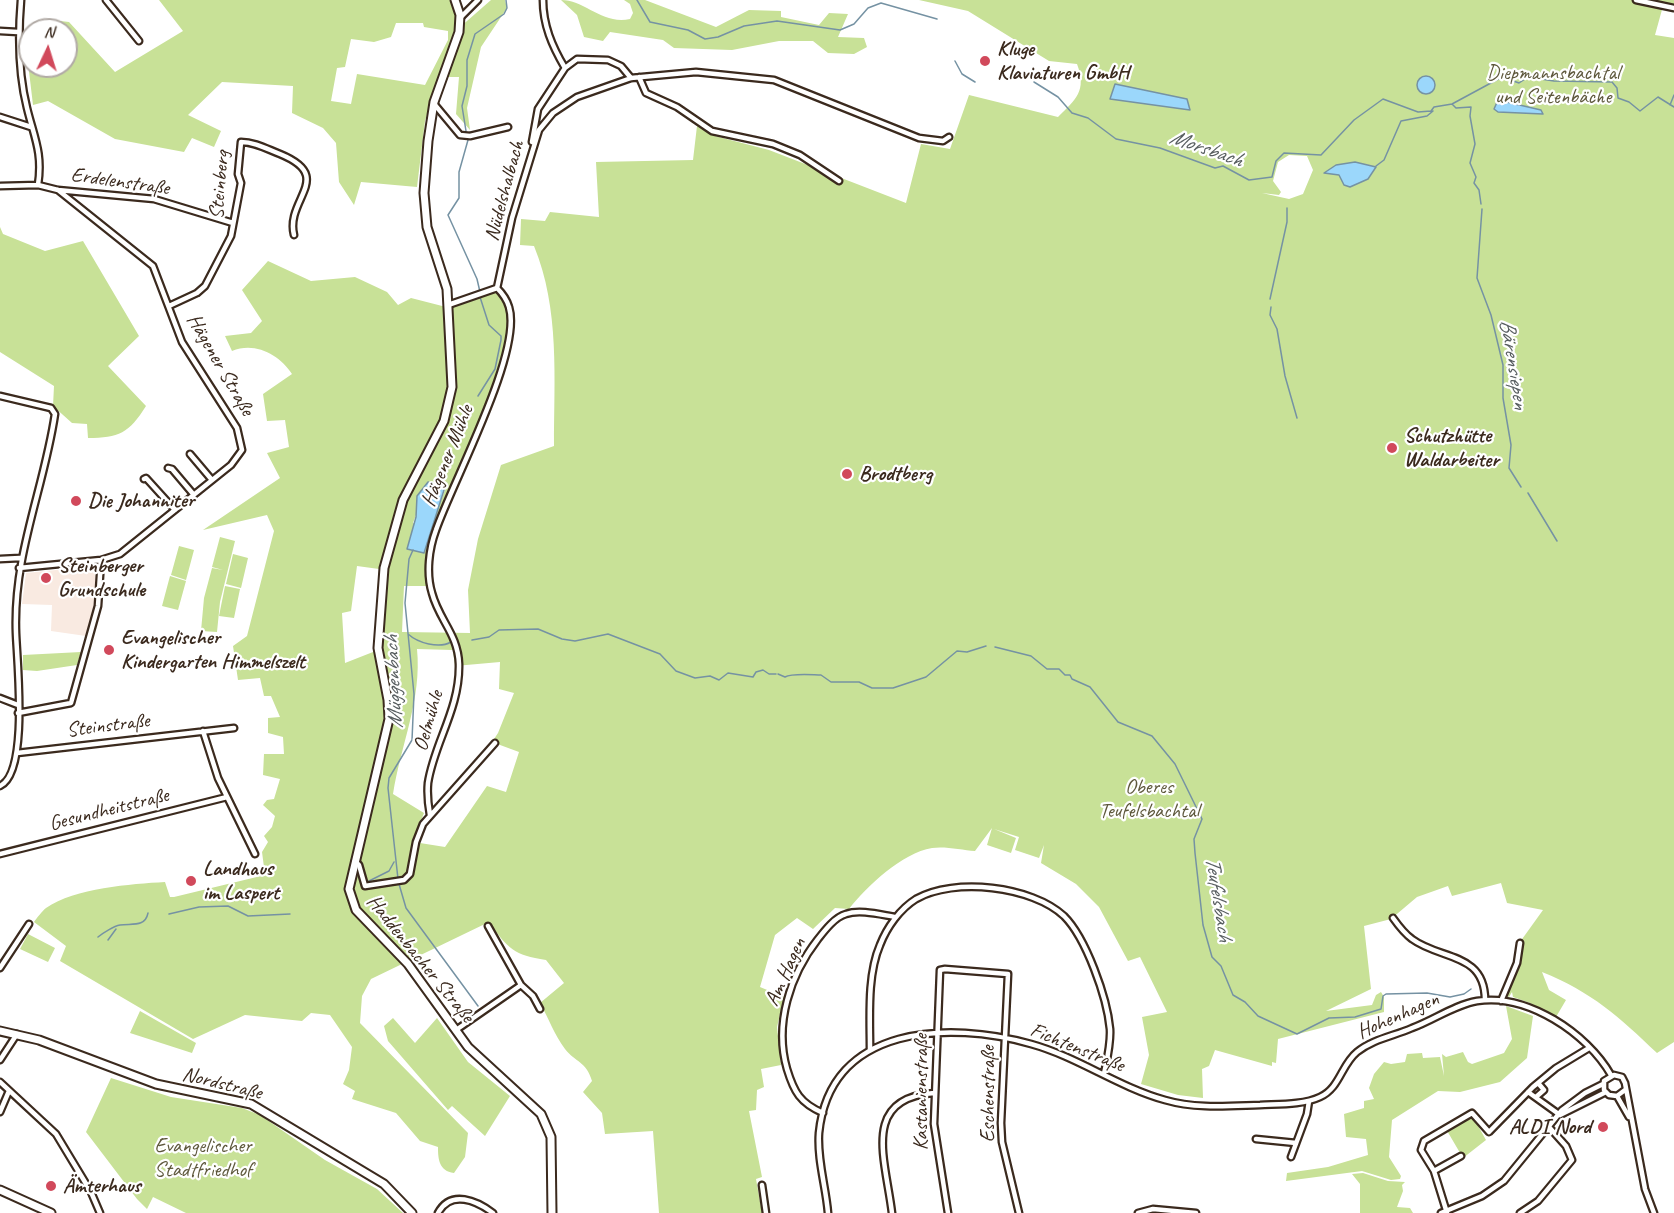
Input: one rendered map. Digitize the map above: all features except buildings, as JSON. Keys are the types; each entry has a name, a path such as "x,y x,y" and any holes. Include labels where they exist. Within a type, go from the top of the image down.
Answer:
{"main road":[{"name":"Haddenbacher Straße","path":"455,0 460,18 457,43 434,102 426,159 425,207 429,237 444,278 453,379 448,407 403,500 382,578 378,648 388,700 389,719 349,889 355,909 408,964 476,1057 531,1103 544,1119 551,1137 552,1213"},
{"name":"Nordstraße","path":"0,1031 39,1040 156,1084 237,1100 261,1109 384,1184 412,1213"},
{"path":"0,1190 51,1213"}],"street":[{"path":"19,18 21,0"},
{"path":"106,0 139,41"},
{"path":"460,18 478,0"},
{"path":"543,0 543,14 552,46 564,68"},
{"path":"1636,0 1674,8"},
{"path":"0,31 18,32"},
{"path":"532,149 536,113 564,68 580,57 603,59 621,66 631,78"},
{"name":"Nüdelshalbach","path":"497,288 512,218 532,149 542,124 564,105 590,92 631,78 712,73 774,80 919,138 943,141 949,137"},
{"path":"639,77 646,93 677,107 706,128 731,137 773,144 800,155 839,181"},
{"path":"23,78 31,127 41,157 38,185"},
{"path":"434,102 435,108 458,134 470,136 508,127"},
{"path":"0,117 31,127"},
{"name":"Steinberg","path":"169,306 191,297 204,286 229,242 242,183 238,174 241,142 250,142 294,160 305,170 307,182 296,218 294,235"},
{"name":"Erdelenstraße","path":"0,186 38,185 58,190 154,199 233,223"},
{"name":"Hägener Straße","path":"19,568 101,560 127,550 238,458 242,442 233,421 182,342 160,279 148,260 58,190"},
{"path":"448,305 497,288"},
{"name":"Hägener Mühle","path":"454,635 432,595 430,551 436,530 482,428 507,345 510,308 497,288"},
{"path":"0,396 51,408 55,413 20,558 15,624 17,753 9,780 0,786"},
{"path":"190,454 212,480"},
{"path":"168,468 172,469 194,495"},
{"path":"144,479 146,478 158,488 175,510"},
{"path":"0,559 20,558"},
{"path":"18,713 71,703 98,606 101,560"},
{"name":"Oelmühle","path":"430,815 428,781 450,717 457,686 459,665 454,635"},
{"path":"0,698 18,705"},
{"name":"Steinstraße","path":"17,753 234,728"},
{"path":"203,731 226,797 255,854"},
{"path":"355,861 359,865 365,886 404,880 410,874 416,842 430,815 495,743"},
{"name":"Gesundheitstraße","path":"0,854 226,797"},
{"path":"870,1049 875,961 879,947 896,917 923,896 957,888 1020,893 1056,909 1081,938 1096,975 1110,1026 1104,1074"},
{"name":"Am Hagen","path":"823,1113 797,1097 782,1048 781,1028 787,1000 813,946 827,928 849,914 896,917"},
{"path":"1393,918 1412,939 1455,956 1471,967 1484,986 1485,1000"},
{"path":"0,968 29,924"},
{"path":"488,926 521,985 533,996 540,1009"},
{"path":"1501,1001 1517,963 1520,943"},
{"name":"Eschenstraße","path":"940,970 1008,974 1002,1142 1019,1213"},
{"name":"Kastanienstraße","path":"940,970 934,1093 936,1146 948,1213"},
{"path":"456,1030 521,985"},
{"name":"Hohenhagen","path":"1309,1101 1330,1090 1353,1056 1370,1043 1409,1030 1459,1007 1485,1000 1526,1006 1543,1015 1589,1048 1611,1075"},
{"name":"Fichtenstraße","path":"828,1213 819,1143 823,1113 846,1071 870,1049 902,1037 938,1032 1004,1038 1057,1052 1145,1094 1189,1105 1227,1106 1309,1101"},
{"path":"0,1060 16,1034"},
{"path":"1589,1048 1538,1083 1489,1132 1472,1113 1424,1141 1421,1150 1434,1171 1445,1212 1482,1196 1504,1181 1574,1100 1603,1084 1611,1075 1622,1077 1645,1189 1654,1213"},
{"path":"0,1082 57,1134 91,1192 100,1213"},
{"path":"1536,1097 1544,1090 1538,1083"},
{"path":"1603,1084 1606,1092"},
{"path":"0,1112 9,1090"},
{"path":"1617,1096 1625,1090"},
{"path":"1528,1092 1560,1114"},
{"path":"1560,1114 1606,1092 1617,1096 1630,1120"},
{"path":"892,1213 883,1138 886,1119 892,1108 902,1099 913,1094 934,1093"},
{"path":"1292,1157 1309,1101"},
{"path":"1520,1213 1539,1201 1546,1189 1572,1160 1566,1146 1549,1127"},
{"path":"1256,1139 1296,1143"},
{"path":"1434,1171 1461,1156"},
{"path":"762,1185 766,1213"},
{"path":"438,1213 446,1203 463,1199 473,1200 493,1213"},
{"path":"1138,1213 1154,1209 1196,1213"}],"shaded area":[{"path":"96,566 94,606 86,636 51,631 52,605 22,604 26,573"}],"green space":[{"path":"159,0 453,0 459,28 491,0 505,0 507,8 481,47 467,108 470,130 456,114 459,77 438,77 425,121 417,187 361,182 354,205 339,182 336,143 323,128 292,113 293,86 222,82 188,115 221,131 214,147 192,138 184,152 115,139 48,101 33,105 30,78 78,78 78,32 115,72 183,31","holes":["396,23 423,23 424,27 448,31 448,40 425,85 357,74 351,104 331,101 337,68 345,67 351,39 374,42 391,37"]},
{"path":"561,0 578,4 602,16 620,20 630,19 633,13 630,4 624,0 645,0 716,27 749,10 781,11 781,17 819,25 829,13 848,14 838,37 864,38 867,47 854,54 828,53 813,41 779,41 732,50 674,48 663,40 610,32 603,41 584,37 577,15"},
{"path":"919,0 1674,0 1674,7 1663,6 1655,35 1674,38 1674,1042 1657,1053 1604,1006 1576,988 1542,972 1549,990 1566,1000 1556,1017 1513,997 1512,992 1509,997 1505,996 1518,967 1520,942 1543,910 1507,903 1501,883 1452,896 1448,886 1417,897 1391,919 1364,926 1371,989 1326,1011 1372,1005 1376,995 1381,992 1384,997 1384,1012 1278,1039 1276,1063 1272,1062 1272,1066 1215,1050 1209,1066 1202,1069 1203,1098 1178,1095 1141,1084 1149,1055 1142,1017 1167,1012 1140,957 1128,961 1099,907 1076,884 1041,863 1044,845 1039,858 1015,850 1019,837 994,829 1016,838 1011,853 987,845 992,828 975,851 942,847 909,856 865,890 849,909 835,908 813,929 797,918 775,935 760,987 784,997 777,1027 781,1065 761,1069 764,1087 757,1090 756,1110 749,1111 762,1177 756,1179 762,1213 659,1213 653,1131 605,1134 602,1113 583,1092 592,1081 590,1074 561,1044 540,1003 564,983 546,960 526,956 507,945 489,922 371,979 362,996 360,1023 468,1133 465,1157 454,1173 442,1167 438,1147 420,1141 396,1113 352,1099 355,1091 343,1084 349,1070 352,1047 330,1015 311,1013 302,1021 245,1015 193,1039 60,961 66,946 34,922 44,909 58,901 104,888 165,882 170,897 174,897 265,875 262,852 268,842 264,836 272,827 275,816 263,805 267,800 274,799 280,779 263,775 264,754 284,754 283,737 268,733 268,718 280,717 271,696 264,696 260,678 238,680 233,646 247,636 274,531 267,515 203,530 280,478 267,453 289,447 285,420 267,421 263,394 292,374 281,361 266,352 249,348 232,351 225,336 251,333 262,321 242,290 268,261 311,281 355,277 387,292 398,305 411,298 450,308 498,288 508,309 510,334 506,362 484,423 456,483 435,536 429,586 404,586 402,632 470,633 468,590 478,539 501,465 554,446 555,370 552,319 548,294 534,246 520,245 521,219 545,221 550,212 599,217 596,162 693,160 697,126 715,136 769,150 906,203 921,144 950,149 969,95 1058,117 1075,99 1080,88 1080,73 1077,64 1049,61 968,11","holes":["1289,155 1307,156 1313,170 1303,194 1289,199 1262,193 1279,195 1281,192 1273,181 1278,162","428,482 445,490 431,528 413,523","357,566 379,569 373,652 345,663 342,613 351,611","417,649 453,650 455,666 500,662 499,689 514,693 492,742 519,752 506,792 487,786 445,847 420,843 414,838 424,813 393,794 414,704 418,668"]},
{"path":"0,227 3,234 45,251 83,241 139,336 108,366 146,406 134,422 122,432 108,437 88,438 87,424 72,423 53,406 54,386 0,352"},
{"path":"220,537 235,541 220,602 217,632 201,631 204,598 212,568 223,570 212,567"},
{"path":"179,546 194,550 186,580 171,575"},
{"path":"233,554 248,558 241,588 226,584"},
{"path":"170,576 186,581 178,610 162,606"},
{"path":"225,586 240,589 234,618 219,616"},
{"path":"81,652 77,665 37,671 23,670 23,655"},
{"path":"28,934 55,948 48,962 20,949"},
{"path":"1506,1006 1533,1016 1527,1058 1500,1082 1460,1092 1438,1091 1392,1120 1389,1157 1401,1176 1400,1179 1391,1180 1362,1171 1286,1181 1287,1173 1328,1167 1368,1155 1366,1139 1346,1137 1344,1114 1364,1108 1364,1101 1374,1099 1369,1088 1374,1074 1384,1062 1391,1064 1405,1062 1407,1054 1422,1053 1423,1058 1440,1057 1444,1076 1442,1054 1446,1057 1463,1052 1468,1062 1472,1064 1504,1053 1512,1039"},
{"path":"140,1011 196,1043 192,1053 130,1033"},
{"path":"393,1018 415,1043 437,1018 468,1062 510,1096 485,1136 452,1106 448,1110 388,1041 384,1026"},
{"name":"Evangelischer Stadtfriedhof","path":"111,1078 171,1097 242,1108 260,1115 325,1160 377,1189 403,1213 186,1213 153,1197 147,1209 86,1132"},
{"path":"1473,1117 1486,1140 1463,1158 1446,1129"},
{"path":"1363,1173 1388,1181 1405,1182 1402,1185 1403,1191 1397,1207 1410,1208 1413,1213 1360,1213 1360,1184 1352,1174"}],"water":[{"path":"1426,76 1432,79 1435,85 1432,91 1426,94 1420,91 1417,85 1420,79"},
{"path":"1115,84 1187,99 1190,110 1110,99"},
{"path":"1498,100 1541,110 1543,114 1498,112 1494,109"},
{"path":"1355,162 1376,167 1368,179 1350,187 1344,185 1339,175 1324,173 1336,165"},
{"path":"428,482 445,487 424,553 407,549 416,517 417,496"}],"waterway":[{"name":"Müggenbach","path":"466,131 462,106 467,86 467,60 475,34 504,14 507,8 506,0"},
{"name":"Morsbach","path":"637,0 650,22 688,30 705,39 718,37 744,26 777,21 840,30 854,24 868,8 881,3 937,19"},
{"name":"Morsbach","path":"955,61 962,74 975,82"},
{"name":"Morsbach","path":"1034,82 1058,97 1072,113 1088,118 1116,139 1160,148 1215,168 1223,166 1249,180 1272,177 1276,161 1284,153 1321,155 1354,120 1383,99 1418,112 1431,111 1434,107 1452,104 1502,77 1519,83 1528,77 1554,81 1612,82 1617,88 1618,98 1629,102 1640,111 1658,97 1674,107"},
{"path":"1670,105 1674,95"},
{"name":"Bärensiepen","path":"1452,104 1456,108 1471,107 1470,116 1475,144 1470,163 1476,177 1474,183 1479,190 1481,204"},
{"path":"1376,166 1384,160 1401,121 1427,116 1433,111"},
{"name":"Müggenbach","path":"468,140 459,172 459,198 448,215 477,279 480,292"},
{"path":"1270,299 1287,222 1287,208"},
{"name":"Bärensiepen","path":"1482,209 1477,278 1491,315 1503,365 1503,398 1511,445 1509,468 1521,487"},
{"name":"Müggenbach","path":"478,396 495,369 501,340 501,336 489,325 480,297"},
{"path":"1271,307 1270,315 1277,329 1285,376 1297,418"},
{"path":"1528,493 1557,541"},
{"name":"Müggenbach","path":"398,879 388,788 389,778 412,740 414,694 405,603 409,559 413,550"},
{"path":"472,640 489,637 499,630 538,629 562,639 575,641 608,634 660,654 676,671 695,678 710,676 719,680 728,673 753,677 756,672 763,670 769,674 776,674"},
{"path":"408,634 429,644 441,645 451,642"},
{"path":"778,674 785,677 821,675 831,682 859,682 872,688 893,688 926,677 957,651 967,652 986,646"},
{"name":"Teufelsbach","path":"995,647 1031,656 1047,669 1059,669 1065,675 1070,675 1072,679 1090,687 1118,722 1152,736 1175,764 1202,819 1194,839 1195,853 1203,925 1212,957 1221,966 1233,995 1245,1002 1258,1016 1297,1034 1329,1018 1355,1017 1381,1009 1383,996 1386,994 1427,993 1450,997 1464,994 1471,989"},
{"path":"369,881 389,871 394,862"},
{"name":"Müggenbach","path":"399,884 406,908 478,1006"},
{"path":"169,914 199,907 228,906 248,916 290,914"},
{"path":"98,937 118,926 141,923 148,913"},
{"path":"108,940 116,929"}],"place":[{"name":"Kluge Klaviaturen GmbH","path":"985,61"},
{"name":"Schutzhütte Waldarbeiter","path":"1392,448"},
{"name":"Brodtberg","path":"847,474"},
{"name":"Die Johanniter","path":"76,501"},
{"name":"Steinberger Grundschule","path":"46,578"},
{"name":"Evangelischer Kindergarten Himmelszelt","path":"109,650"},
{"name":"Landhaus im Laspert","path":"191,881"},
{"name":"ALDI Nord","path":"1603,1127"},
{"name":"Ämterhaus","path":"51,1186"}],"park label":[{"name":"Diepmannsbachtal und Seitenbäche","path":"1553,85"},
{"name":"Oberes Teufelsbachtal","path":"1149,799"}]}
